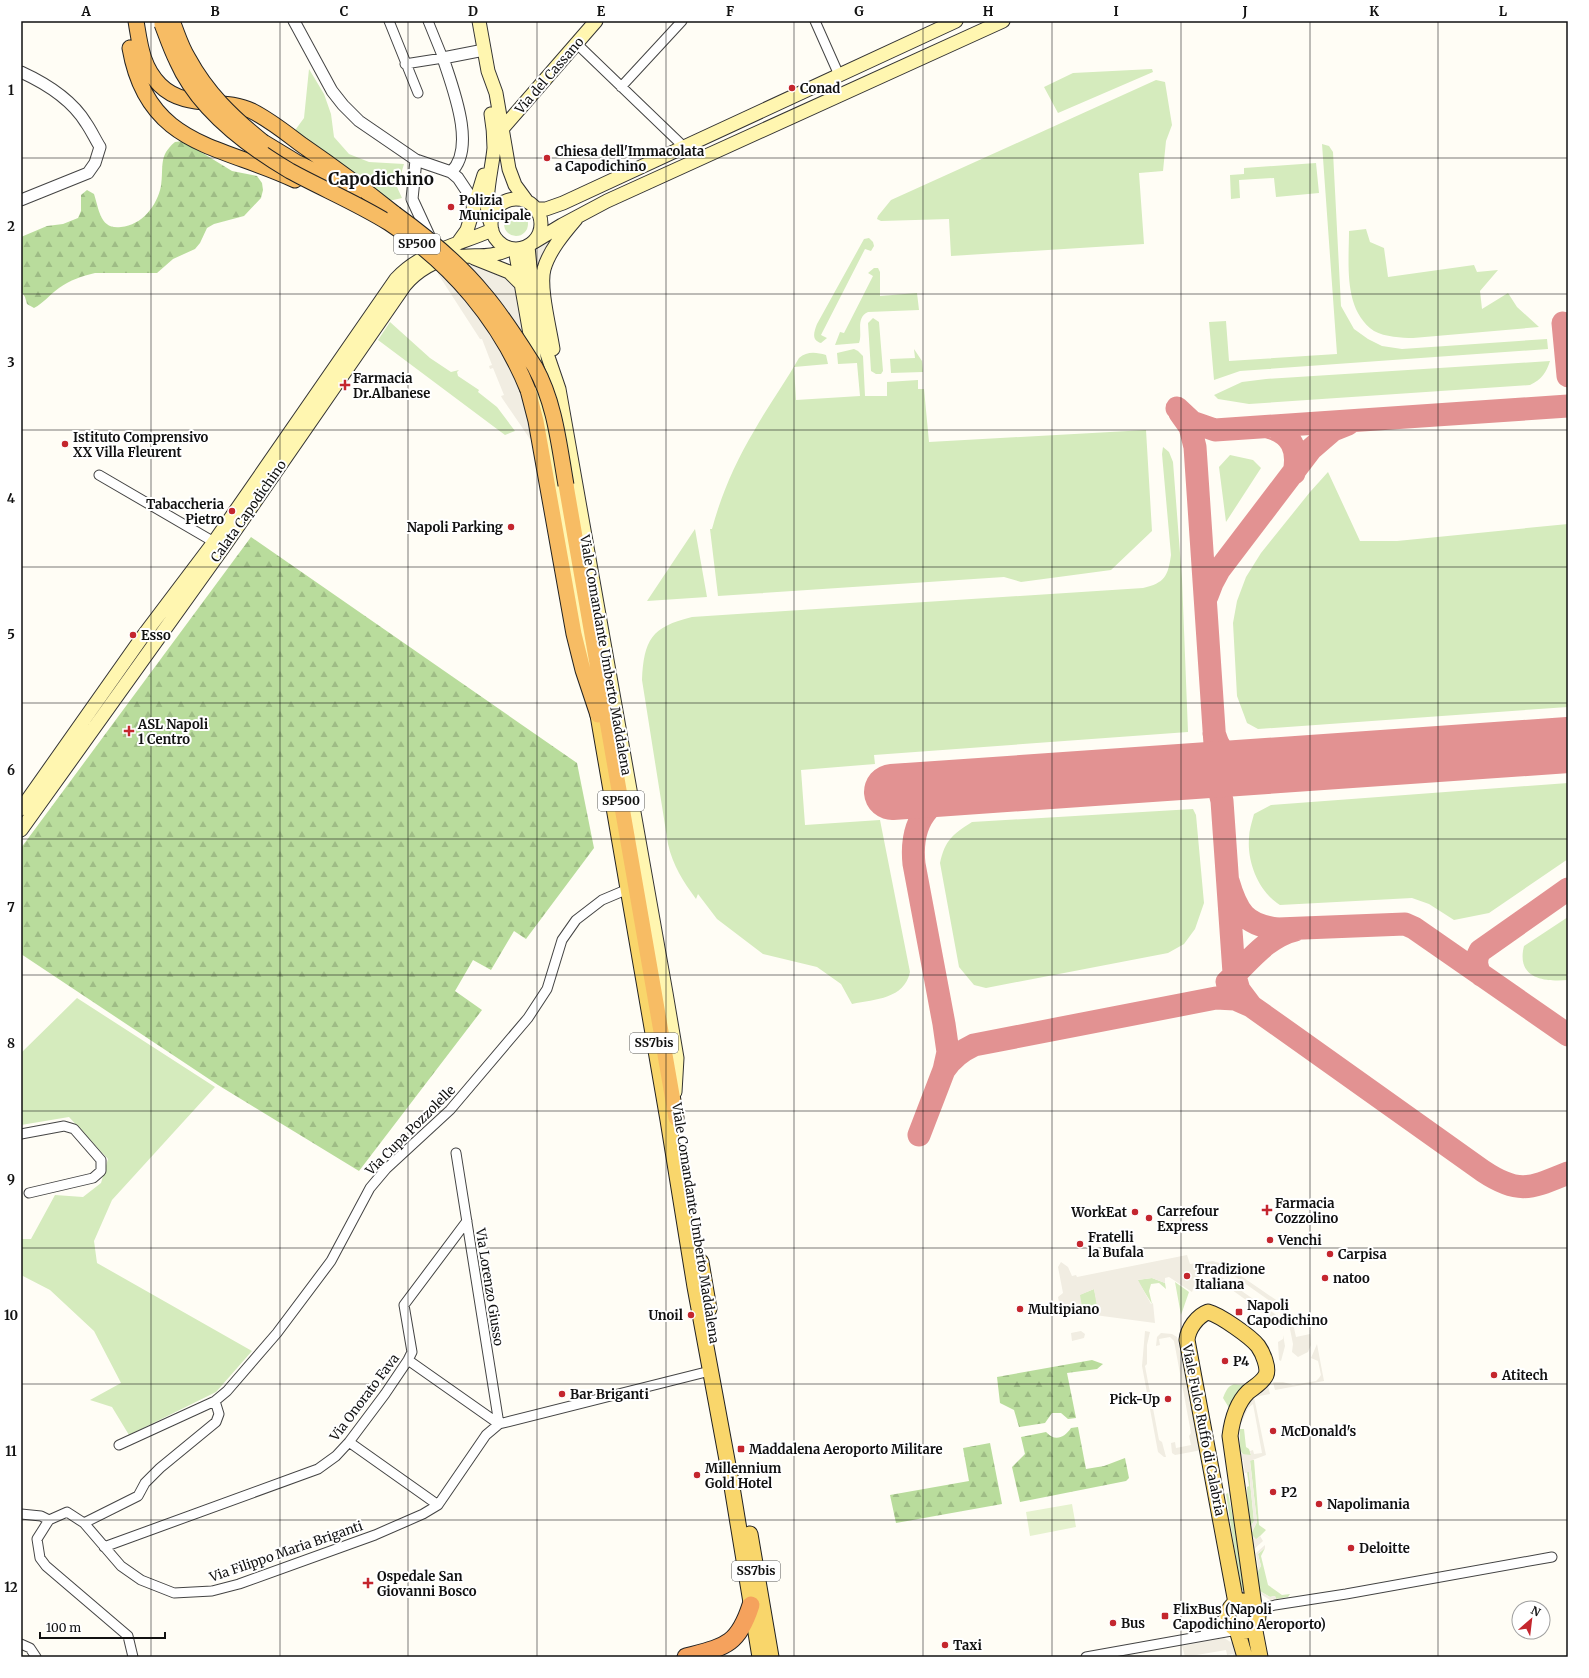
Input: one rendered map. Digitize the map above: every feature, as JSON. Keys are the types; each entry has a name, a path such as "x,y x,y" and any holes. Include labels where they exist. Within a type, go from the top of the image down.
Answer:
{"highway":[{"path":"126,21 135,69 144,91 161,115 182,134 207,147 268,168 324,193 356,204"},
{"path":"136,21 145,64 160,85 169,92 188,100 228,104 252,111 341,173 395,214"},
{"name":"SP500","path":"161,21 177,62 199,97 226,126 271,159 389,223 420,246 452,274 476,300 508,346 528,390 536,421 574,634 583,670 598,715"},
{"name":"SP500","path":"172,21 187,57 208,90 234,118 263,142 296,162 395,214 427,237 484,294 535,366 551,404 676,1118"},
{"path":"686,1657 719,1648 729,1643 743,1627 751,1605"}],"main road":[{"path":"479,21 488,71 496,93 512,179 526,200 537,209 540,216 541,230 531,244"},
{"name":"Via del Cassano","path":"502,129 596,21"},
{"path":"537,209 546,209 562,203 956,21"},
{"path":"488,71 488,94 494,138 486,203 488,217 497,241 512,249 531,244 562,225 607,201 1004,21"},
{"path":"457,244 465,234 474,211 493,149"},
{"path":"491,227 493,213 501,203 513,199 526,200"},
{"path":"556,377 543,274 552,253 579,216"},
{"name":"Calata Capodichino","path":"21,830 218,545 393,284 413,264 438,250 457,244 491,227"},
{"name":"Viale Comandante Umberto Maddalena","path":"531,244 530,267 542,338 556,377 676,1051 677,1066 674,1096 676,1118 715,1370 714,1392 736,1486 751,1605 760,1657"},
{"name":"Calata Capodichino","path":"21,809 143,636 218,545 405,286 419,272 439,261 456,256 470,257 499,254 512,249"},
{"name":"Viale Comandante Umberto Maddalena","path":"512,249 522,285 628,890 736,1486 771,1657"},
{"path":"470,257 509,272 522,285"},
{"name":"Viale Fulco Ruffo di Calabria","path":"1232,1609 1187,1340 1191,1328 1200,1317 1208,1312 1255,1343 1262,1353 1267,1368 1264,1379 1248,1392 1240,1403 1230,1436 1255,1613 1256,1638 1260,1657"},
{"path":"1245,1602 1255,1613 1246,1631 1237,1630 1230,1624 1232,1609 1245,1602"},
{"path":"1237,1630 1244,1657"}],"street":[{"path":"294,21 332,91 359,121 416,160 451,172 466,188 474,211"},
{"path":"389,21 405,64 418,93"},
{"path":"428,21 443,58 462,117 461,153 456,168 451,172"},
{"path":"621,86 682,21"},
{"path":"815,21 839,75"},
{"path":"576,43 683,146"},
{"path":"405,64 484,50"},
{"path":"21,72 35,78 63,97 86,121 100,147 95,163 88,173 21,200"},
{"path":"416,160 412,194 414,205 428,235 438,250"},
{"name":"Calata Capodichino","path":"99,475 218,545"},
{"name":"Via Cupa Pozzolelle","path":"119,1445 215,1401 227,1391 278,1333 331,1261 370,1188 382,1174 450,1110 528,1018 547,989 562,940 576,920 602,900 628,890"},
{"path":"21,1134 64,1126 74,1129 101,1160 101,1171 93,1178 29,1193"},
{"name":"Via Lorenzo Giusso","path":"456,1153 499,1424"},
{"name":"Via Onorato Fava","path":"104,1547 318,1469 336,1456 349,1442 385,1394 408,1360 412,1352 404,1305 467,1221"},
{"path":"408,1360 499,1424"},
{"name":"Via Filippo Maria Briganti","path":"49,1520 66,1512 84,1523 121,1566 141,1580 174,1593 212,1591 239,1584 375,1534 423,1514 438,1505 486,1435 499,1424 715,1370"},
{"path":"692,1375 701,1379 714,1392"},
{"path":"84,1523 138,1496 145,1483 160,1468 216,1422 219,1414 215,1401"},
{"path":"349,1442 438,1505"},
{"path":"21,1514 41,1516 49,1520 37,1539 40,1558 46,1566 128,1636 133,1657"},
{"path":"1255,1613 1275,1605 1346,1594 1552,1557"},
{"path":"1202,1635 1232,1609"},
{"path":"1086,1657 1202,1635 1237,1630"},
{"path":"21,1644 30,1648 36,1657"}],"green space":[{"path":"309,69 324,94 331,114 334,137 349,154 369,162 404,164 397,187 402,198 389,201 293,133 304,118"},
{"path":"1152,69 1153,72 1058,113 1044,87 1073,73"},
{"path":"1156,80 1165,82 1172,125 1166,141 1163,171 1139,173 1144,244 951,256 949,219 881,221 877,219 891,200"},
{"path":"183,141 232,171 257,176 262,183 263,190 261,198 244,216 214,224 207,228 200,243 195,249 173,259 157,273 95,273 67,283 34,308 27,304 21,291 21,237 47,226 63,224 78,218 81,211 81,195 87,190 94,194 99,212 105,222 109,225 121,227 136,223 147,213 156,201 161,186 163,162 166,152 175,142"},
{"path":"1322,144 1329,146 1333,152 1341,306 1354,329 1368,339 1382,346 1402,349 1547,339 1548,349 1240,371 1214,380 1209,322 1226,321 1229,361 1337,354"},
{"path":"1316,163 1319,193 1276,197 1274,178 1239,180 1240,198 1231,199 1230,175 1244,174 1244,168"},
{"path":"516,212 521,213 527,219 527,229 521,235 516,236 511,235 505,229 504,224 505,219 511,213"},
{"path":"1366,229 1370,242 1384,248 1388,277 1474,265 1477,272 1498,270 1480,291 1482,309 1508,293 1517,307 1539,327 1413,338 1388,336 1374,331 1364,322 1357,311 1352,299 1350,286 1349,231"},
{"path":"869,238 873,242 874,246 871,251 865,249 821,335 827,338 821,343 818,342 814,335 817,324 864,239"},
{"path":"874,268 878,268 880,272 880,296 917,293 919,310 868,312 864,315 860,322 859,343 835,345 840,332 844,333 873,276 868,273"},
{"path":"873,318 879,322 883,371 881,374 876,374 871,371 868,323"},
{"path":"390,322 430,358 451,372 459,370 457,372 458,376 479,390 478,392 497,407 515,431 505,435 378,340"},
{"path":"854,349 863,356 865,396 887,396 887,382 918,380 918,389 924,389 929,442 1146,430 1152,531 1111,570 1021,582 1004,577 718,596 710,529 712,529 730,478 747,442 799,358 805,354 815,353 826,355 828,364 794,367 796,400 860,396 857,363 838,364 837,353"},
{"path":"914,349 922,361 923,372 891,373 890,359 915,358"},
{"path":"1550,361 1543,375 1530,385 1249,404 1218,399 1214,395 1242,382 1266,379"},
{"path":"1163,447 1169,452 1173,462 1182,579 1188,732 874,755 875,764 801,770 805,825 880,820 910,972 907,981 902,988 888,996 852,1004 841,984 817,967 763,954 717,919 698,894 696,899 679,873 668,844 642,680 645,655 652,637 667,625 692,617 1143,588 1156,584 1164,578 1167,573 1171,555 1162,454"},
{"path":"1230,455 1253,460 1261,468 1226,522 1219,467"},
{"path":"1328,472 1360,541 1397,541 1568,524 1568,707 1258,729 1247,723 1237,696 1233,623 1237,601 1246,577 1261,553"},
{"path":"695,529 707,597 647,601"},
{"path":"251,537 577,763 594,848 526,939 514,931 491,970 473,960 455,991 482,1010 359,1171 218,1085 21,954 21,848"},
{"path":"1568,783 1568,859 1489,913 1454,920 1429,904 1412,898 1280,905 1266,893 1260,885 1252,867 1249,838 1254,814 1271,805"},
{"path":"1193,809 1196,815 1204,903 1195,929 1184,944 1168,953 986,988 974,985 959,967 940,863 947,843 965,826 972,822"},
{"path":"1568,917 1568,980 1549,980 1534,976 1524,965 1524,946"},
{"path":"77,998 215,1087 112,1200 94,1241 97,1263 252,1351 216,1392 129,1435 112,1407 90,1400 121,1383 94,1331 50,1290 21,1275 21,1239 31,1239 55,1195 83,1197 101,1183 108,1159 69,1117 21,1125 21,1053"},
{"path":"1152,1278 1165,1283 1166,1289 1159,1283 1151,1284 1149,1291 1152,1304 1137,1280"},
{"path":"1175,1282 1189,1292 1181,1315"},
{"path":"1094,1289 1098,1307 1094,1314 1083,1313 1079,1295"},
{"path":"1092,1360 1103,1364 1097,1369 1067,1373 1076,1418 1068,1419 1061,1413 1052,1413 1045,1423 1019,1427 1014,1410 1000,1403 997,1377"},
{"path":"1256,1376 1257,1377 1231,1411 1223,1398 1226,1391 1234,1384 1241,1385 1249,1383"},
{"path":"1078,1427 1086,1469 1104,1466 1125,1458 1129,1478 1126,1481 1020,1502 1012,1467 1025,1454 1021,1437 1046,1432 1053,1437 1059,1438 1071,1428"},
{"path":"1240,1429 1244,1429 1246,1447 1249,1449 1251,1455 1245,1456 1240,1451"},
{"path":"990,1443 1002,1504 896,1523 890,1495 969,1481 963,1448"},
{"path":"1250,1460 1254,1460 1259,1525 1266,1530 1256,1540 1251,1534 1257,1522"},
{"path":"1247,1472 1249,1472 1254,1521 1248,1531 1247,1487 1249,1486"},
{"path":"1228,1493 1236,1533 1244,1590 1241,1590 1235,1569 1237,1565 1226,1494"},
{"path":"1072,1504 1076,1527 1030,1536 1026,1512"},
{"path":"1265,1548 1261,1556 1268,1585 1282,1595 1290,1594 1288,1597 1276,1599 1275,1596 1270,1597 1258,1590 1256,1574 1261,1566 1258,1554"}],"shaded area":[{"path":"562,231 540,281 533,253"},
{"path":"464,262 476,264 513,278 519,294 540,412 527,410 532,438 530,439 501,396 504,395 493,368 490,369 489,366 492,365 482,339 480,339 438,274 437,268"},
{"path":"1187,1255 1190,1264 1213,1261 1225,1265 1282,1304 1292,1319 1296,1337 1310,1334 1311,1345 1308,1352 1298,1357 1292,1352 1293,1344 1288,1319 1280,1308 1223,1268 1216,1266 1204,1269 1196,1281 1192,1292 1169,1277 1165,1278 1165,1283 1152,1278 1138,1280 1151,1304 1153,1303 1155,1323 1087,1314 1062,1317 1058,1297 1063,1293 1058,1267 1061,1262 1068,1267 1072,1276 1076,1275 1077,1277","holes":["1094,1289 1097,1307 1093,1314 1083,1313 1080,1295"]},
{"path":"1218,1276 1275,1314 1280,1319 1283,1328 1275,1326 1270,1317 1218,1280"},
{"path":"1081,1331 1085,1334 1084,1338 1072,1341 1071,1333"},
{"path":"1145,1331 1150,1332 1147,1345 1147,1364 1145,1366 1159,1440 1162,1442 1166,1457 1158,1452 1142,1366"},
{"path":"1161,1333 1172,1334 1177,1337 1202,1450 1175,1455 1172,1453 1171,1443 1175,1442 1176,1448 1191,1445 1189,1436 1191,1433 1174,1341 1170,1337 1159,1339 1160,1345 1156,1346 1157,1337"},
{"path":"1283,1335 1285,1346 1281,1361 1279,1360 1278,1342 1283,1339"},
{"path":"1317,1344 1324,1381 1275,1390 1273,1382 1283,1382 1293,1385 1316,1381 1319,1378 1321,1375 1318,1361 1311,1358"},
{"path":"1268,1386 1270,1394 1254,1397 1266,1455 1250,1461 1257,1522 1251,1534 1256,1539 1260,1536 1263,1541 1253,1550 1248,1531 1254,1521 1249,1472 1245,1473 1243,1460 1240,1460 1236,1428 1240,1429 1239,1445 1242,1454 1251,1455 1250,1451 1253,1450 1254,1454 1262,1453 1253,1404 1248,1408 1242,1422 1238,1421 1248,1401"},
{"path":"1265,1545 1265,1548 1258,1554 1261,1566 1256,1574 1258,1590 1270,1597 1275,1596 1276,1599 1270,1600 1256,1591 1254,1574 1258,1566 1256,1553"},
{"path":"1224,1638 1234,1644 1240,1657 1234,1657 1233,1654 1227,1655 1226,1650 1185,1657 1182,1646"}],"taxiway":[{"path":"1563,323 1568,376"},
{"path":"1177,408 1192,422 1215,430 1568,406"},
{"path":"1180,413 1190,427 1195,447 1215,744 1212,756 1206,764 1196,769 1184,772"},
{"path":"1207,596 1219,570 1311,449 1333,430 1348,424"},
{"path":"1268,427 1283,433 1292,444 1295,457 1294,473"},
{"path":"1214,733 1223,752 1237,762 1254,766 1275,766"},
{"path":"1184,772 1205,775 1214,781 1220,793 1222,801 1234,973 1239,990 1251,1006"},
{"path":"919,1135 944,1070 948,1052 914,864 916,832 928,809 938,801 950,794 964,789 981,786"},
{"path":"1228,881 1235,901 1244,915 1250,920 1267,927 1278,929 1405,924 1414,928 1568,1035"},
{"path":"1481,975 1477,963 1477,957 1480,951 1568,889"},
{"path":"1227,982 1275,938 1295,930"},
{"path":"944,1070 957,1055 974,1045 1216,998 1235,999 1251,1006 1495,1179 1506,1184 1525,1187 1568,1173"}],"runway":[{"path":"892,792 1568,745"}],"place":[{"name":"Conad","path":"792,88"},
{"name":"Chiesa dell'Immacolata a Capodichino","path":"547,158"},
{"name":"Polizia Municipale","path":"451,207"},
{"name":"Farmacia Dr.Albanese","path":"345,385"},
{"name":"Istituto Comprensivo XX Villa Fleurent","path":"65,444"},
{"name":"Tabaccheria Pietro","path":"232,511"},
{"name":"Napoli Parking","path":"511,527"},
{"name":"Esso","path":"133,635"},
{"name":"ASL Napoli 1 Centro","path":"129,731"},
{"name":"Farmacia Cozzolino","path":"1267,1210"},
{"name":"WorkEat","path":"1135,1212"},
{"name":"Carrefour Express","path":"1149,1218"},
{"name":"Venchi","path":"1270,1240"},
{"name":"Fratelli la Bufala","path":"1080,1244"},
{"name":"Carpisa","path":"1330,1254"},
{"name":"Tradizione Italiana","path":"1187,1276"},
{"name":"natoo","path":"1325,1278"},
{"name":"Multipiano","path":"1020,1309"},
{"name":"Napoli Capodichino","path":"1239,1312"},
{"name":"Unoil","path":"691,1315"},
{"name":"P4","path":"1225,1361"},
{"name":"Atitech","path":"1494,1375"},
{"name":"Bar Briganti","path":"562,1394"},
{"name":"Pick-Up","path":"1168,1399"},
{"name":"McDonald's","path":"1273,1431"},
{"name":"Maddalena Aeroporto Militare","path":"741,1449"},
{"name":"Millennium Gold Hotel","path":"697,1475"},
{"name":"P2","path":"1273,1492"},
{"name":"Napolimania","path":"1319,1504"},
{"name":"Deloitte","path":"1351,1548"},
{"name":"Ospedale San Giovanni Bosco","path":"368,1583"},
{"name":"FlixBus (Napoli Capodichino Aeroporto)","path":"1165,1616"},
{"name":"Bus","path":"1113,1623"},
{"name":"Taxi","path":"945,1645"}],"district":[{"name":"Capodichino","path":"381,179"}]}
